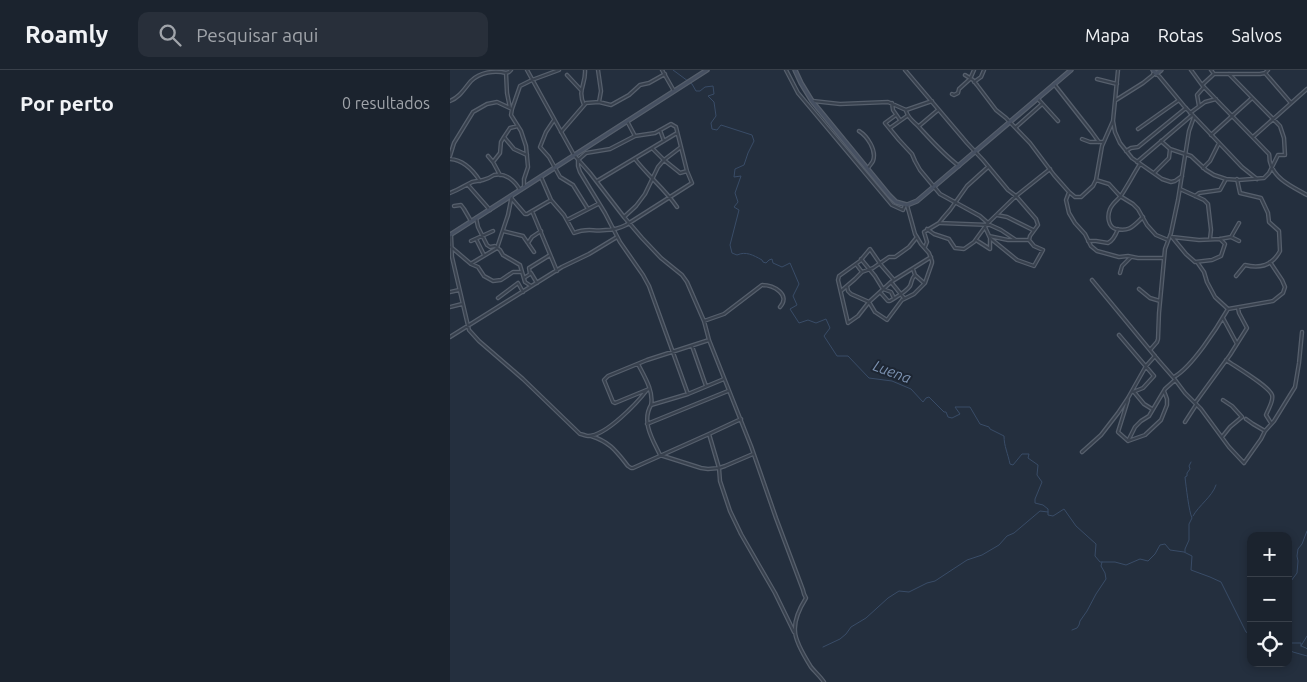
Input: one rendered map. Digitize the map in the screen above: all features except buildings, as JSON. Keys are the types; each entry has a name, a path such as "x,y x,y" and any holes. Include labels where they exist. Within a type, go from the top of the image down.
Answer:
{"main road":[{"path":"450,235 512,197 707,70"},
{"path":"795,70 800,83 812,101 893,198 900,204 906,205 915,203 1070,70"}],"street":[{"path":"450,101 460,95 478,77 496,71 506,73 511,70"},
{"path":"527,70 574,155 597,181 629,223 654,250 685,278 704,321 806,598 798,612 794,632"},
{"path":"511,109 520,86 559,70"},
{"path":"584,105 581,90 585,70"},
{"path":"598,70 601,90 599,102"},
{"path":"662,70 674,91"},
{"path":"696,77 701,70"},
{"path":"786,70 798,93 892,205 903,210 906,205"},
{"path":"905,70 938,110 1038,222 1029,240"},
{"path":"952,94 957,94 959,89 970,79 974,70"},
{"path":"974,82 981,77 984,70"},
{"path":"1118,70 1113,120 1117,138 1126,151 1139,163 1167,181 1175,181 1182,176"},
{"path":"1191,70 1203,86 1269,154 1275,174 1307,195"},
{"path":"1211,70 1214,74"},
{"path":"1198,106 1197,95 1214,74 1260,74 1268,70"},
{"path":"1116,100 1157,72 1192,115 1242,167 1257,179"},
{"path":"506,73 506,93 512,116 524,138 527,155 528,167 524,179 524,188"},
{"path":"1265,73 1291,103"},
{"path":"561,132 586,103 599,102 611,105 640,86 665,74"},
{"path":"1162,141 1170,149 1191,156 1203,168 1214,175 1226,179 1257,179 1264,178 1269,173 1279,154 1285,155 1284,138 1281,128 1229,74"},
{"path":"567,75 581,90"},
{"path":"965,75 974,82 994,108 1030,143 1075,197 1081,197 1093,186 1096,180 1099,168 1099,153 1113,120"},
{"path":"1097,79 1117,84"},
{"path":"1054,84 1091,130 1098,142"},
{"path":"1253,138 1307,89"},
{"path":"1212,135 1252,98"},
{"path":"1038,99 1058,122"},
{"path":"1143,217 1128,230 1118,229 1110,224 1110,207 1120,196 1139,163 1192,115 1198,106 1216,99"},
{"path":"1138,128 1179,100"},
{"path":"812,101 840,104 884,102 906,110 932,101"},
{"path":"480,181 476,174 464,163 450,158 454,143 473,112 487,104 497,102 511,109"},
{"path":"892,104 900,120"},
{"path":"1015,128 1042,104"},
{"path":"1126,151 1138,147 1186,108"},
{"path":"906,110 907,116 959,166"},
{"path":"918,126 938,110"},
{"path":"896,115 886,123 912,154 917,166 944,196 980,216 987,225 990,249 976,240"},
{"path":"1150,350 1158,339 1164,258 1168,240 1171,237 1192,115"},
{"path":"890,128 907,116"},
{"path":"554,119 540,147 549,156 560,177 573,185 588,209"},
{"path":"627,121 636,136"},
{"path":"541,177 551,200 567,220 574,233 584,229 607,230 614,229 619,228 692,184 676,126 673,124 654,133 636,136 610,149 586,153 578,160 578,166 614,229 617,237 644,275 688,394"},
{"path":"493,162 500,153 501,142 510,128 518,126"},
{"path":"660,130 664,141"},
{"path":"859,131 868,140 873,151 873,161 868,168"},
{"path":"597,181 677,132"},
{"path":"504,137 514,149 527,155"},
{"path":"1082,139 1090,142 1103,142"},
{"path":"1203,168 1210,161 1219,143"},
{"path":"624,217 645,194 656,170 664,160 681,147"},
{"path":"652,148 680,173 687,171"},
{"path":"1154,173 1170,158 1170,149"},
{"path":"488,156 500,174"},
{"path":"635,158 652,179 660,184 677,207"},
{"path":"925,248 927,242 924,233 927,229 939,223 970,183 988,167"},
{"path":"927,229 934,234 949,239 955,248 962,250 976,240 987,225 1016,196 1050,169"},
{"path":"450,193 473,182 500,174 513,181 520,190"},
{"path":"1195,196 1199,193 1220,190 1226,179"},
{"path":"1096,180 1109,184 1120,196 1138,209 1147,225 1156,235 1168,240"},
{"path":"1236,276 1245,264 1255,268 1264,266 1279,254 1280,251 1279,231 1269,222 1268,213 1261,198 1240,193 1237,180"},
{"path":"468,184 490,210"},
{"path":"1180,189 1208,204 1211,230 1210,239"},
{"path":"1069,192 1066,200 1069,214 1097,251 1119,257 1164,258"},
{"path":"512,197 525,214 551,200"},
{"path":"471,264 484,255 496,250 512,197"},
{"path":"567,220 599,204"},
{"path":"454,206 461,205 471,221"},
{"path":"846,286 851,294 869,302 876,312 887,320 904,298 914,294 925,283 932,263 931,257 917,237 906,205"},
{"path":"532,211 556,271"},
{"path":"997,215 1007,217 1034,231"},
{"path":"476,218 478,227 488,247 494,245 503,255 520,265 525,282 531,287"},
{"path":"1231,237 1239,222"},
{"path":"939,223 987,225 1001,230 1016,240"},
{"path":"1088,241 1108,243 1112,241 1118,229"},
{"path":"470,241 493,231"},
{"path":"503,231 520,235 534,252"},
{"path":"528,243 532,237 541,231"},
{"path":"450,235 459,290 470,332 580,433 610,444 631,468 741,419"},
{"path":"450,337 556,271 617,237"},
{"path":"841,291 862,272 869,270 889,257 895,257 909,247 917,237"},
{"path":"989,237 1018,260 1034,266 1043,250 1034,246 1029,240"},
{"path":"989,237 1008,240 1029,240"},
{"path":"1171,237 1199,240 1231,237 1239,240"},
{"path":"1171,237 1190,258 1197,262 1204,272 1215,297 1228,309 1272,301 1283,293 1285,287 1270,262"},
{"path":"476,239 484,255"},
{"path":"1197,262 1212,260 1221,256 1225,244 1220,239"},
{"path":"451,248 471,264 478,267 484,276 494,282 513,272 522,272"},
{"path":"904,298 892,281 880,263 870,249 838,278 848,323 858,316 869,302 892,281 931,257"},
{"path":"537,283 529,268 550,255"},
{"path":"1120,273 1122,266 1132,256"},
{"path":"861,259 884,289 891,292 894,298"},
{"path":"855,264 862,272"},
{"path":"912,269 915,275 925,283"},
{"path":"524,278 531,273"},
{"path":"880,292 888,301 909,288 915,275"},
{"path":"1092,280 1244,464 1295,387 1300,363 1302,332"},
{"path":"498,298 518,284 523,292"},
{"path":"704,321 724,314 762,285 769,285 781,293 784,303 780,307"},
{"path":"1139,289 1150,298 1160,301"},
{"path":"450,292 459,290"},
{"path":"450,307 462,304"},
{"path":"1185,422 1247,328 1238,313 1238,308"},
{"path":"1128,441 1138,424 1149,416 1174,378 1194,358 1228,309"},
{"path":"1223,318 1237,344"},
{"path":"1119,335 1154,376 1143,388 1133,391"},
{"path":"648,389 615,403 604,380 606,377 638,364 710,340"},
{"path":"692,346 706,386"},
{"path":"1082,452 1101,435 1133,391 1146,366 1154,356"},
{"path":"1226,360 1270,392 1272,400 1266,415 1272,423"},
{"path":"638,364 652,396 651,405 647,412 647,424 660,455 701,468 719,468 753,454"},
{"path":"651,405 688,394 725,378"},
{"path":"589,436 600,433 614,424 648,389"},
{"path":"647,424 729,390"},
{"path":"1133,391 1144,404 1152,409"},
{"path":"1128,441 1145,435 1161,420 1167,407 1164,391"},
{"path":"1128,398 1118,432 1128,441"},
{"path":"1222,437 1242,417 1232,406 1223,400"},
{"path":"1246,419 1265,431"},
{"path":"709,434 719,468 720,481 740,534 774,593 794,632 802,653 824,682"}],"waterway":[{"name":"Luena","path":"673,70 692,84 696,91 713,86 714,94 708,96 714,102 716,116 711,123 712,129 717,130 721,125 752,135 754,141 744,165 735,169 734,177 741,176 735,193 738,202 734,207 739,210 730,245 732,253 737,255 743,253 750,254 766,263 772,259 773,263 782,267 790,263 799,284 793,296 797,305 790,309 799,323 808,320 816,323 826,319 830,328 824,336 837,356 848,356 869,378 892,381 911,389 923,402 929,397 946,412 948,417 952,418 960,414 955,407 970,407 980,424 1004,436 1010,464 1013,465 1022,454 1029,454 1028,458 1038,465 1037,475 1042,482 1035,503 1043,505 1048,509 1048,515 1053,516 1064,509 1076,526 1096,544 1095,556 1100,562 1115,562 1126,565 1140,559 1148,561 1160,545 1165,544 1170,550 1184,552 1192,556 1191,570 1221,582 1247,633"},
{"path":"1185,552 1189,540 1189,524 1192,518 1185,477 1190,469 1191,462"},
{"path":"1193,516 1212,493 1216,485"},
{"path":"823,647 840,639 851,627 866,618 888,598 899,591 909,592 935,581 967,560 982,555 999,545 1007,536 1014,533 1040,511 1048,512"},
{"path":"1292,580 1297,573 1298,549 1307,531"},
{"path":"1072,630 1077,628 1106,579 1101,566 1102,562"},
{"name":"Luena","path":"1301,646 1307,636"},
{"name":"Luena","path":"1292,643 1301,643 1301,646 1307,649"},
{"path":"1292,651 1307,656"}]}
